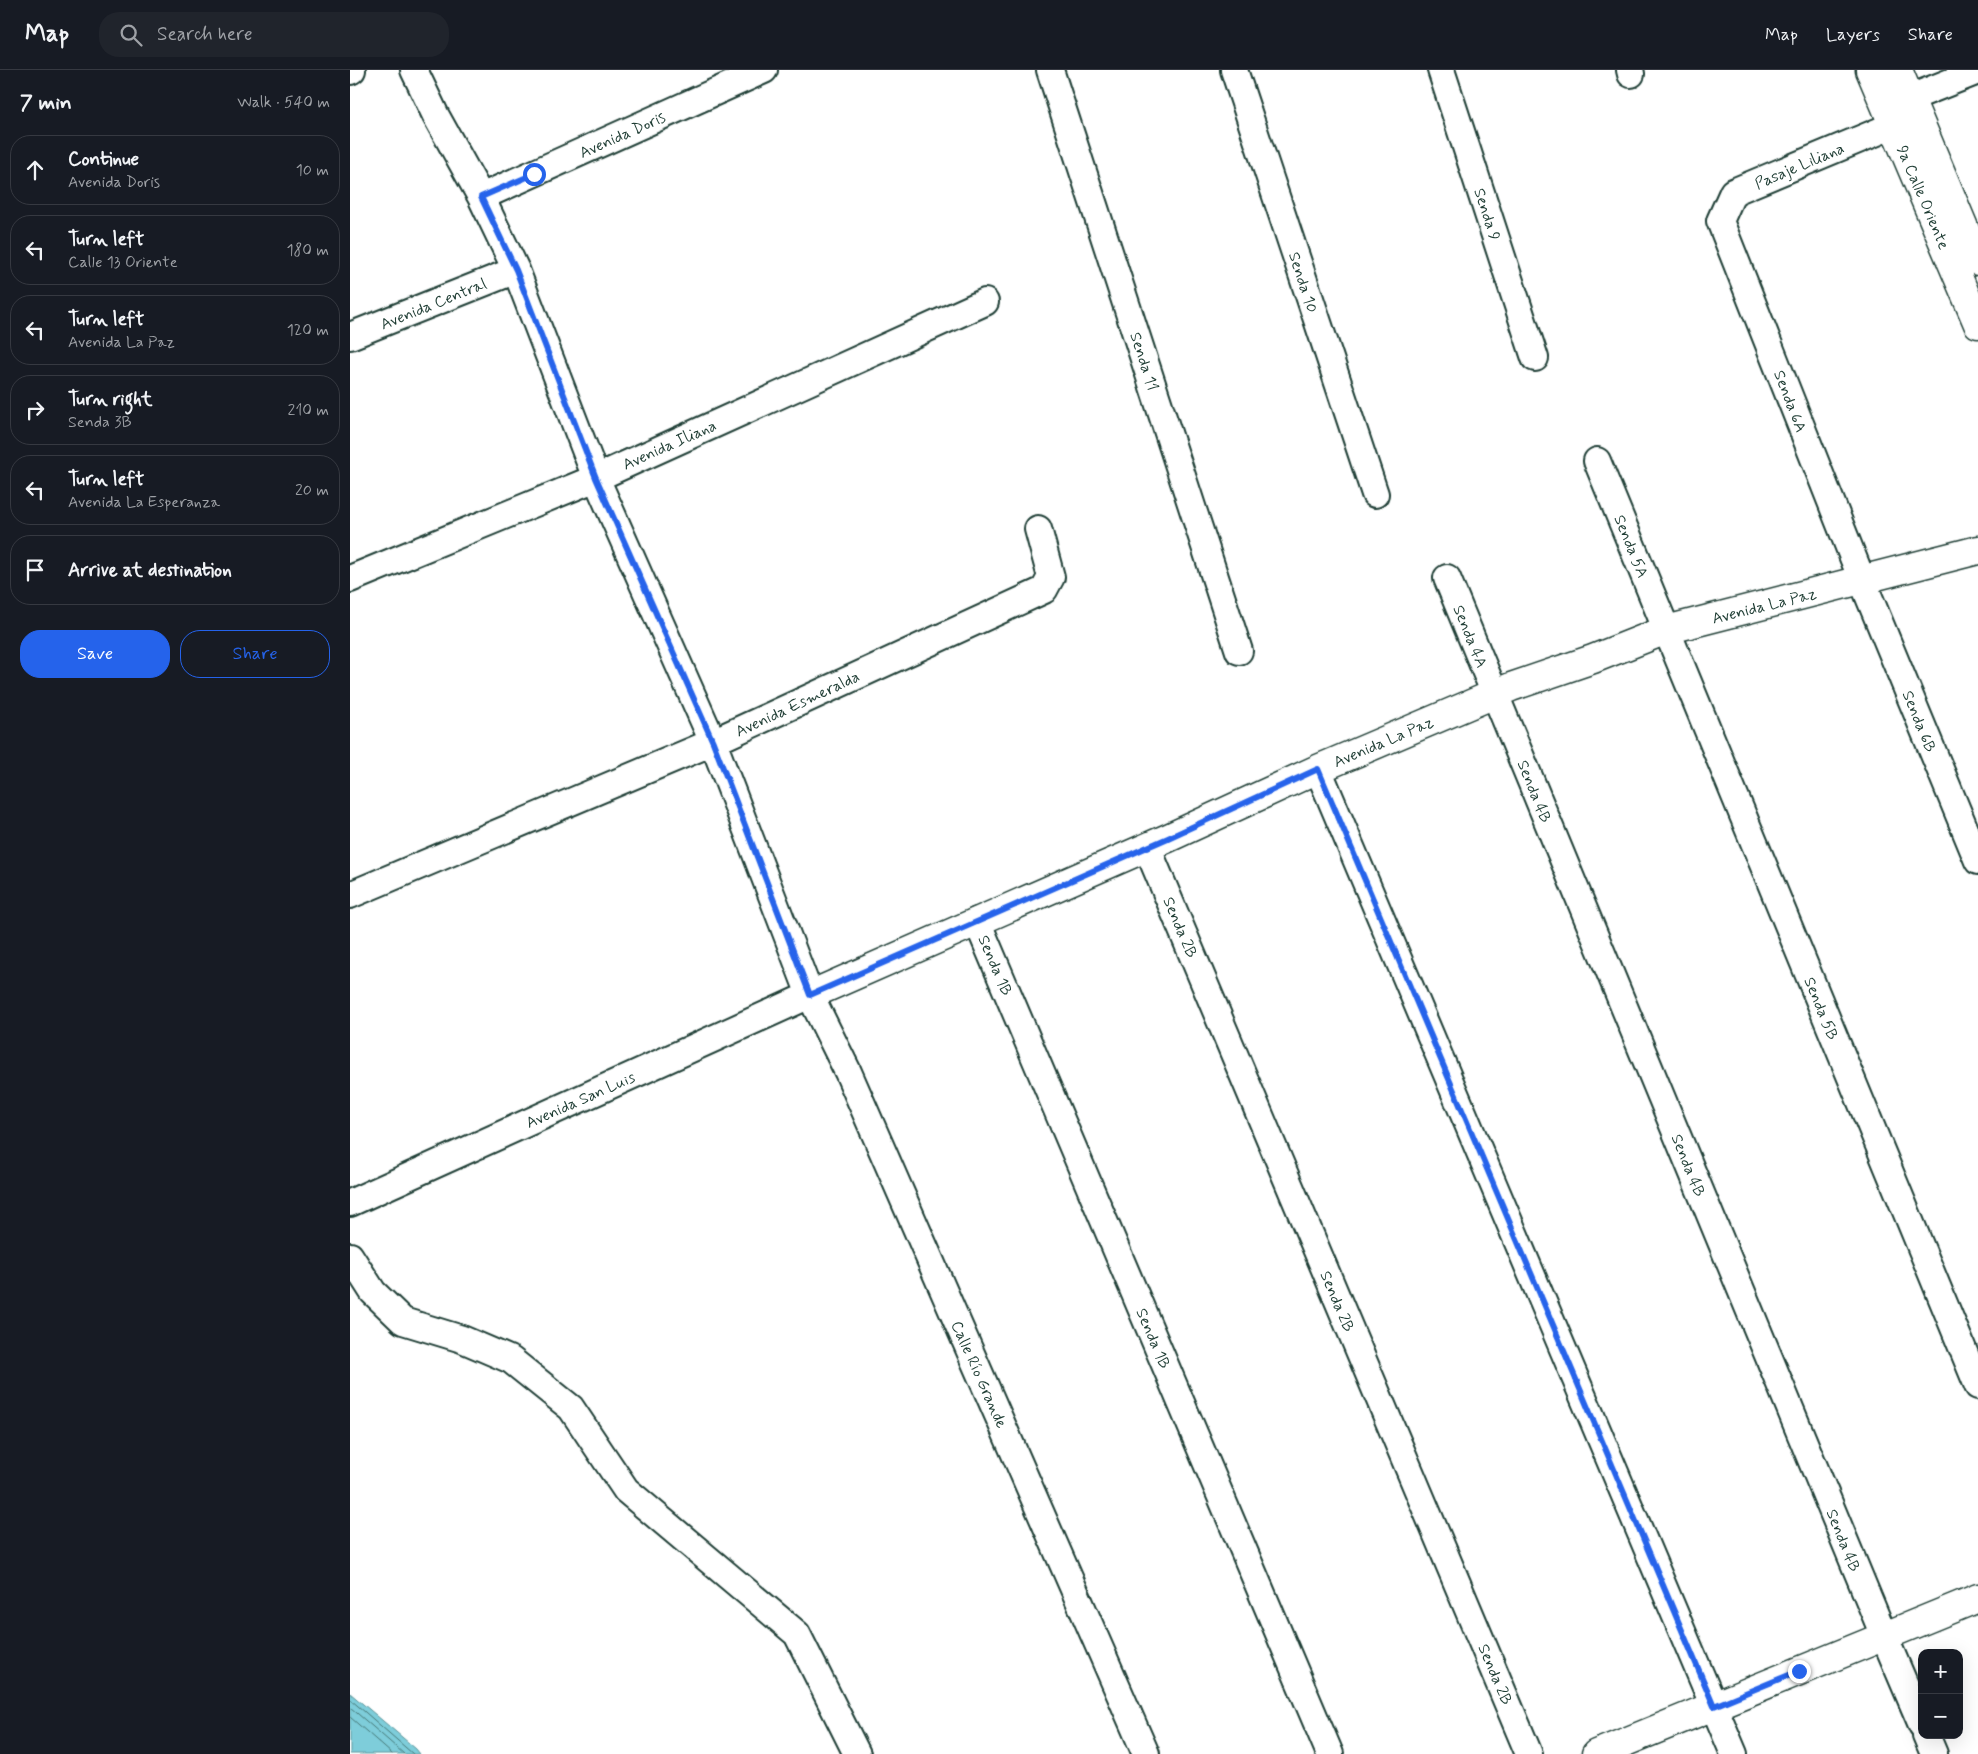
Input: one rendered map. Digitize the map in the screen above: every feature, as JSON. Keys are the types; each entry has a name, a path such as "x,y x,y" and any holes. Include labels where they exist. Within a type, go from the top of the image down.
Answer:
{"street":[{"name":"Calle Río Grande","path":"414,70 436,116 481,197 516,270 596,478 713,742 810,995 848,1072 1146,1754"},
{"name":"Avenida Doris","path":"481,197 764,70"},
{"name":"Senda 11","path":"1050,70 1239,652"},
{"name":"Senda 10","path":"1234,70 1375,494"},
{"name":"Senda 9","path":"1442,70 1536,358"},
{"name":"9a Calle Oriente","path":"1870,70 1978,324"},
{"name":"9a Calle Oriente","path":"1898,70 1978,261"},
{"path":"1910,98 1978,71"},
{"name":"Pasaje Liliana","path":"1720,221 1733,192 1894,125"},
{"name":"Senda 6A","path":"1720,221 1862,580"},
{"name":"Avenida Central","path":"350,336 516,270"},
{"name":"Avenida Iliana","path":"350,579 596,478 985,302"},
{"name":"Senda 5A","path":"1597,461 1666,630"},
{"name":"Avenida Esmeralda","path":"350,895 713,742 1044,590 1051,577 1038,529"},
{"name":"Avenida La Paz","path":"810,995 1147,847 1318,769 1495,694 1666,630 1978,550"},
{"name":"Senda 4A","path":"1448,578 1495,694"},
{"name":"Senda 6B","path":"1862,580 1978,861"},
{"name":"Senda 5B","path":"1666,630 1978,1386"},
{"name":"Senda 4B","path":"1495,694 1918,1716"},
{"path":"1318,769 1734,1754"},
{"name":"Senda 2B","path":"1147,847 1529,1754"},
{"name":"Senda 1B","path":"978,921 1330,1754"},
{"name":"Avenida San Luis","path":"350,1203 810,995"},
{"path":"350,1256 373,1292 403,1321 462,1339 511,1360 571,1408 626,1490 797,1634 857,1754"},
{"path":"1596,1754 1978,1598"},
{"path":"1928,1739 1934,1754"}],"water":[{"path":"350,1693 416,1749 420,1754 350,1754"}],"route":[{"path":"534,174 481,197 516,270 596,478 713,742 810,995 1168,838 1318,769 1714,1706 1799,1671"}]}
